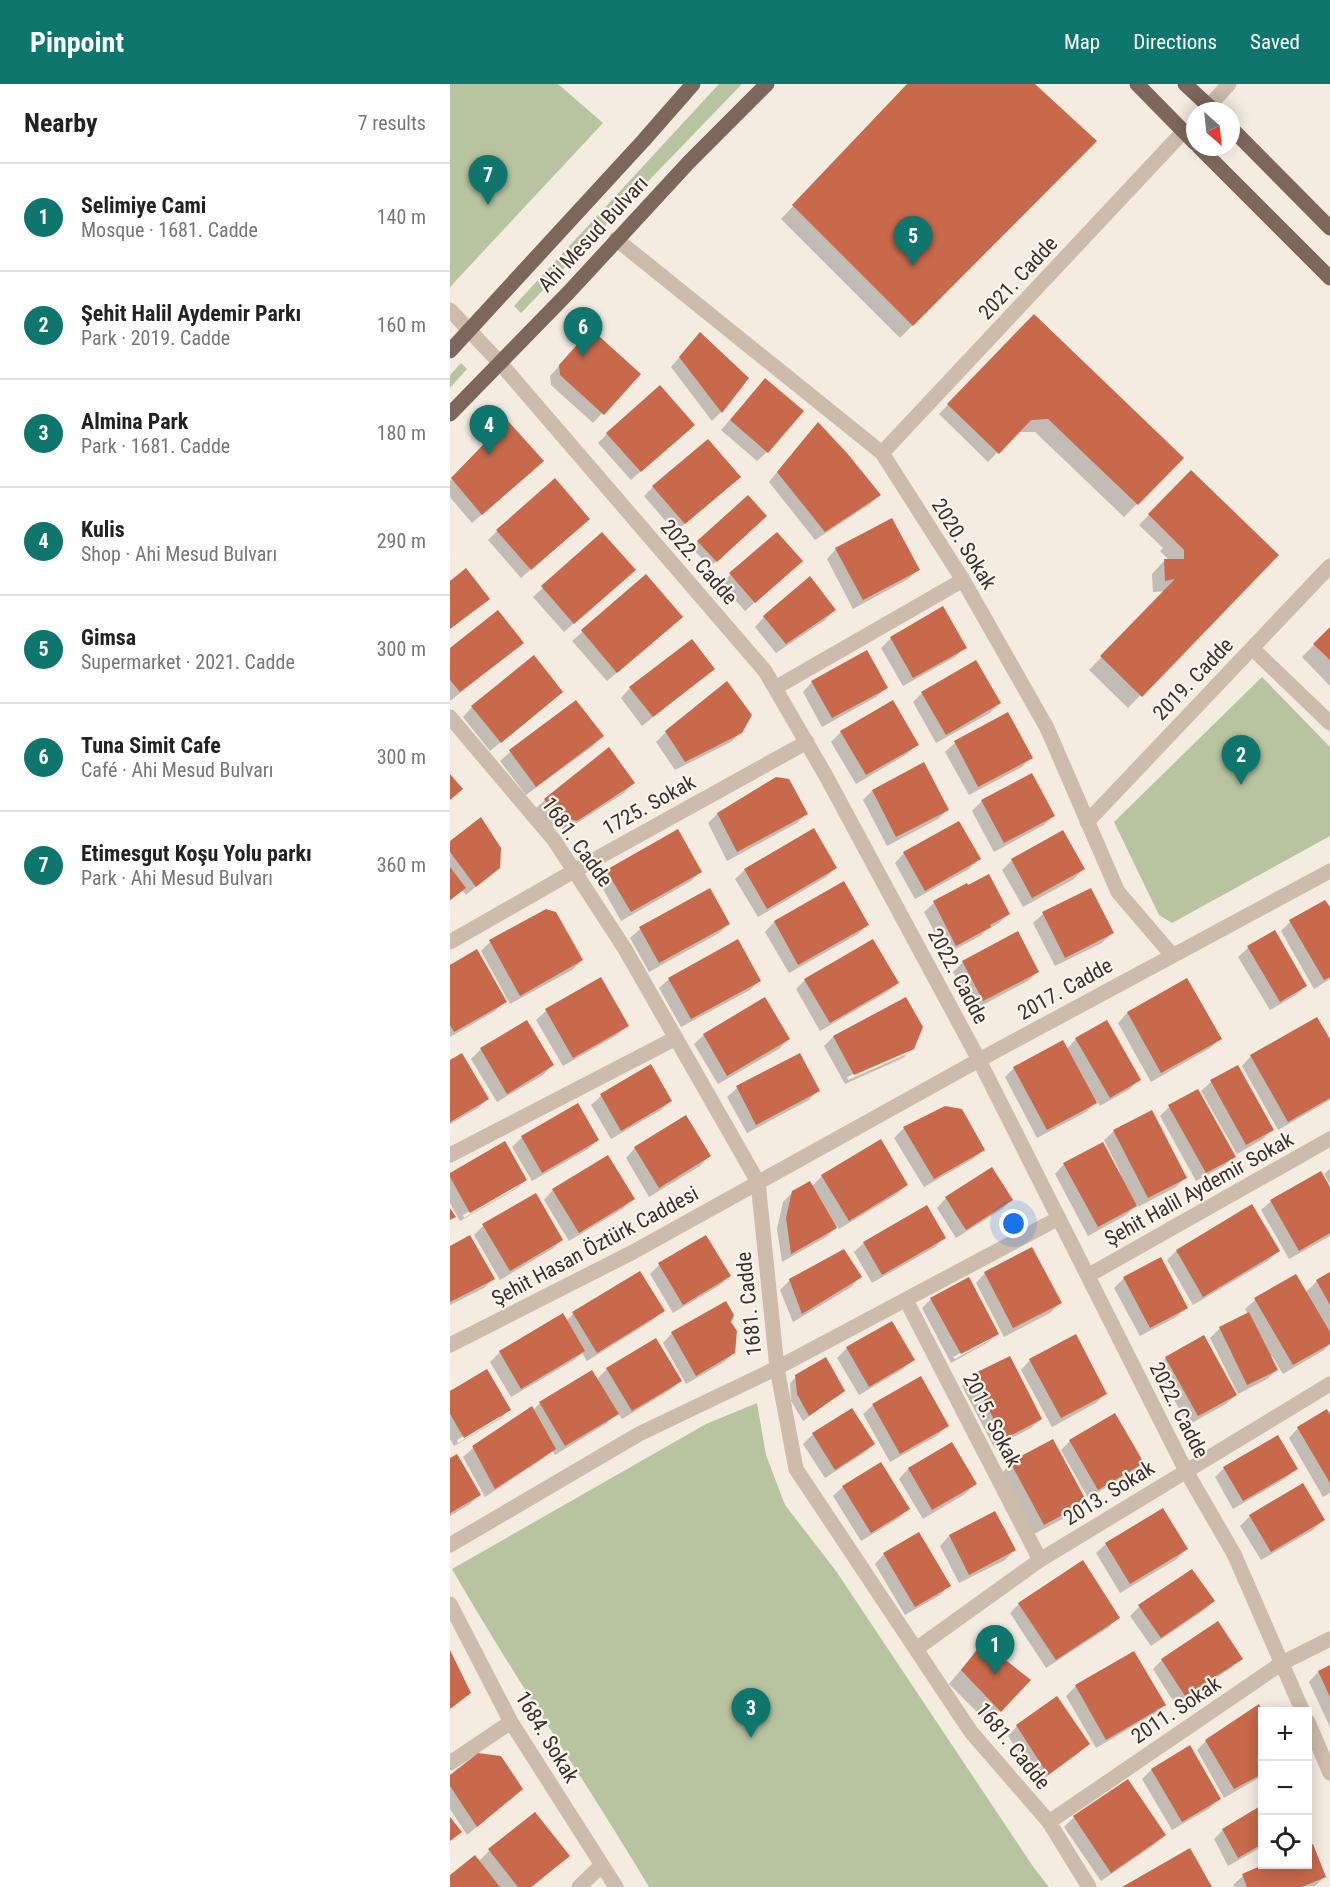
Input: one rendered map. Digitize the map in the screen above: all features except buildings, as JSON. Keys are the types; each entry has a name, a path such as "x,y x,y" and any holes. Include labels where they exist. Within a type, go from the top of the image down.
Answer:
{"main road":[{"name":"Ahi Mesud Bulvarı","path":"450,351 693,84"},
{"name":"Ahi Mesud Bulvarı","path":"450,414 767,84"},
{"path":"1137,84 1184,131"},
{"path":"1185,84 1204,102"},
{"path":"1240,137 1330,228"},
{"path":"1208,156 1330,278"}],"street":[{"path":"1216,102 1229,84"},
{"name":"2021. Cadde","path":"882,453 1184,131"},
{"name":"2020. Sokak","path":"616,239 882,453 963,580 1047,728 1119,892 1172,955"},
{"name":"2022. Cadde","path":"450,310 468,332 500,363 765,672 775,688 807,742 979,1060 1186,1471 1234,1554 1301,1707"},
{"name":"2019. Cadde","path":"1087,822 1330,566"},
{"path":"775,688 963,580"},
{"path":"1252,648 1330,723"},
{"name":"1681. Cadde","path":"450,717 554,840 625,949 759,1182 777,1368 796,1469 971,1732 1049,1822 1089,1887"},
{"name":"1725. Sokak","path":"450,942 807,742"},
{"name":"2017. Cadde","path":"759,1182 979,1060 1330,871"},
{"path":"450,1155 676,1038"},
{"name":"Şehit Halil Aydemir Sokak","path":"1089,1275 1330,1139"},
{"name":"Şehit Hasan Öztürk Caddesi","path":"450,1345 633,1252 759,1182"},
{"path":"450,1545 639,1434 777,1368 1059,1218"},
{"name":"2015. Sokak","path":"906,1300 1040,1560"},
{"name":"2013. Sokak","path":"916,1649 1040,1560 1330,1384"},
{"name":"1684. Sokak","path":"450,1604 511,1722 616,1887"},
{"name":"2011. Sokak","path":"1049,1822 1282,1663 1330,1639"},
{"path":"450,1763 511,1722"},
{"path":"1312,1731 1330,1773"},
{"path":"579,1887 602,1865"}],"green space":[{"path":"450,84 558,84 603,123 450,287"},
{"path":"719,84 742,84 521,313 514,306"},
{"path":"461,363 467,369 450,388 450,375"},
{"path":"1262,677 1330,747 1330,836 1172,923 1159,915 1114,822"},
{"path":"757,1403 766,1455 785,1505 836,1571 1034,1868 1049,1887 649,1887 452,1569 706,1424"}],"place":[{"name":"Etimesgut Koşu Yolu parkı","path":"488,205"},
{"name":"Gimsa","path":"913,266"},
{"name":"Tuna Simit Cafe","path":"583,357"},
{"name":"Kulis","path":"489,455"},
{"name":"Şehit Halil Aydemir Parkı","path":"1241,785"},
{"name":"Selimiye Cami","path":"995,1675"},
{"name":"Almina Park","path":"751,1738"}]}
